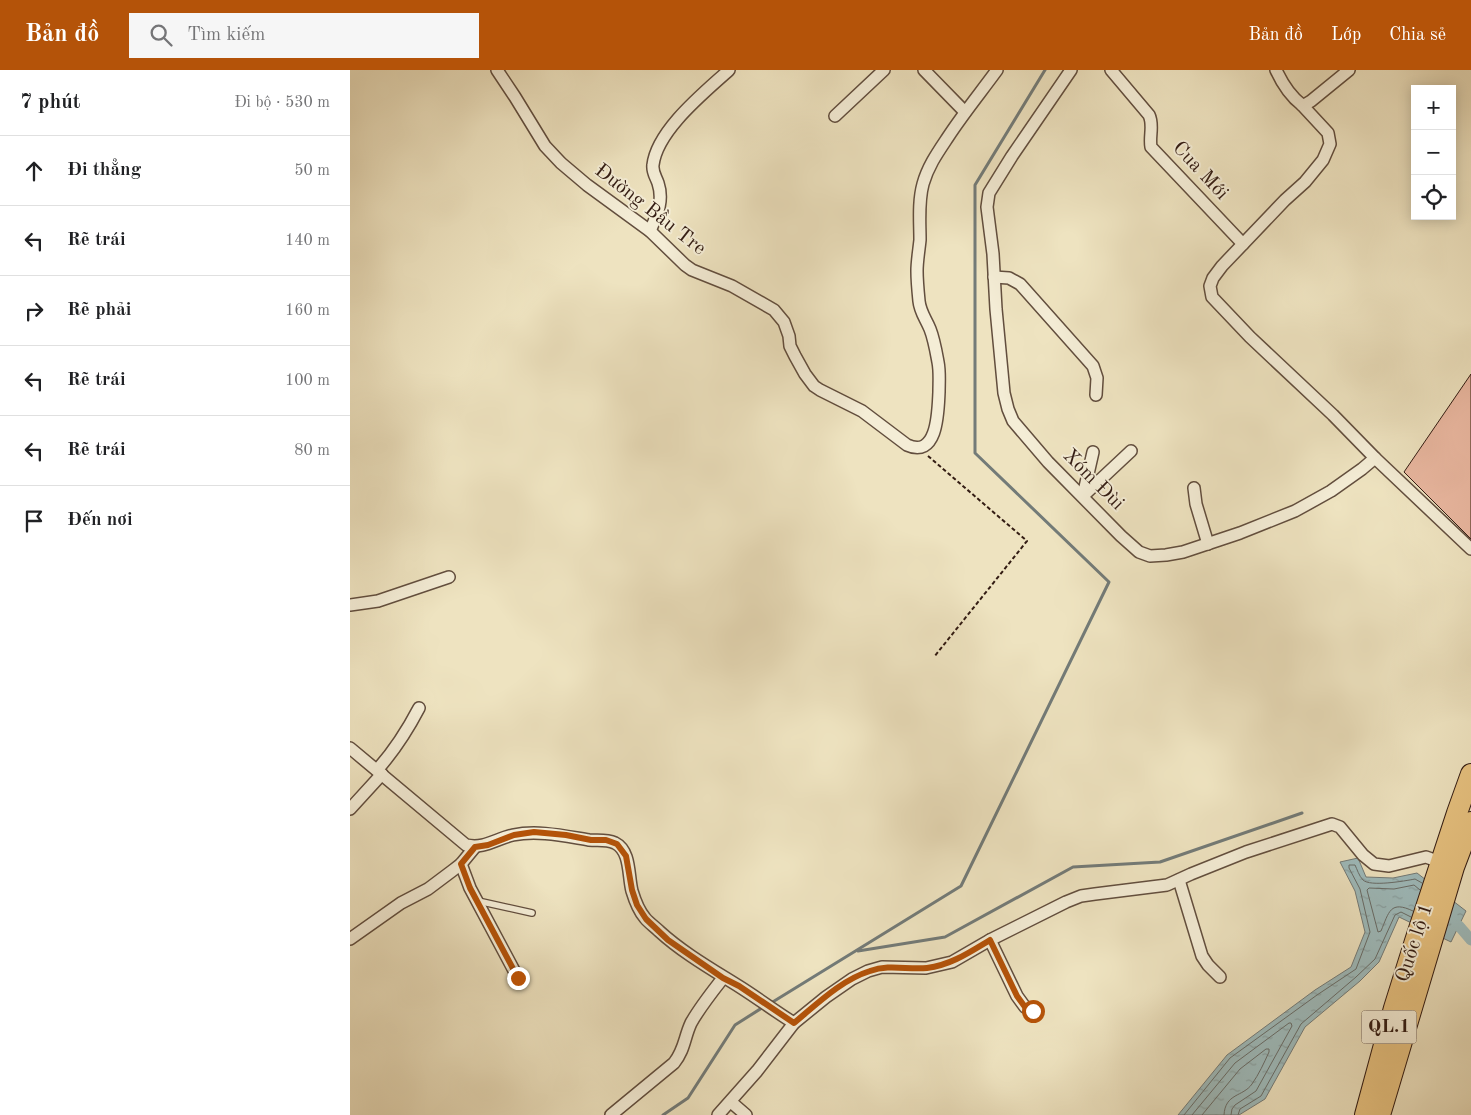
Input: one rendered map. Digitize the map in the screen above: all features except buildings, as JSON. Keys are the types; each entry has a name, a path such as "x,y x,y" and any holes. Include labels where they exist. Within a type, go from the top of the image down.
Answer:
{"highway":[{"name":"Quốc lộ 1","path":"1380,1115 1425,961 1447,865 1471,774"},
{"name":"Quốc lộ 1","path":"1365,1115 1394,1008 1435,882 1447,865 1471,822"}],"street":[{"name":"Đường Bầu Tre","path":"497,70 544,146 554,157 587,185 650,231 685,265 744,292 774,310 781,317 787,328 794,356 814,386 862,411 906,445 919,448"},
{"path":"650,231 658,213 661,196 652,166 656,154 668,132 687,108 729,70"},
{"path":"835,116 884,70"},
{"path":"924,70 965,112"},
{"path":"919,448 931,439 936,424 939,378 939,364 930,328 923,317 919,304 917,270 922,185 928,168 936,154 997,70"},
{"name":"Xóm Đùi","path":"1071,70 989,193 986,207 993,254 1004,392 1008,410 1013,420 1048,462 1139,552 1150,556 1166,556 1183,552 1240,533 1295,510 1331,491 1362,470 1375,458"},
{"name":"Cua Mới","path":"1111,70 1149,116 1152,122 1151,147 1242,244"},
{"path":"1276,70 1283,85 1328,133 1330,144 1324,160 1305,182 1285,200 1222,266 1213,278 1210,286 1212,297 1250,337 1471,549"},
{"path":"1302,105 1311,101 1349,70"},
{"path":"994,278 1009,278 1020,284 1080,351 1093,366 1097,378 1096,395"},
{"path":"1083,496 1132,451"},
{"path":"1083,496 1093,452"},
{"path":"1194,488 1196,504 1208,544"},
{"path":"350,605 378,601 449,577"},
{"path":"350,809 379,772 407,731 419,708"},
{"path":"350,748 466,844 475,847 488,845 514,835 534,832 591,840 606,840 617,844 626,856 632,890 637,905 646,919 668,940 794,1023"},
{"path":"718,1115 757,1071 794,1023 852,979 882,967 926,968 952,962 990,940 1081,896 1167,885 1246,852 1332,824 1340,827 1363,855 1374,864 1389,866 1426,857 1447,865"},
{"path":"350,939 401,903 428,889 461,864 475,847"},
{"path":"461,864 476,900 518,978"},
{"path":"1178,880 1202,956 1220,977"},
{"path":"990,940 1017,996 1025,1007 1033,1011"},
{"path":"611,1115 678,1059 690,1025 723,978"},
{"path":"731,1102 746,1115"}],"lane":[{"path":"476,900 532,913"}],"path":[{"path":"919,448 1028,541 934,658"}],"water":[{"path":"1358,858 1366,877 1393,878 1417,873 1466,911 1451,942 1399,917 1379,962 1360,981 1305,1027 1265,1099 1239,1115 1178,1115 1227,1055 1315,990 1351,967 1365,932 1355,891 1340,862"}],"waterway":[{"path":"771,1003 961,886 1109,582 975,453 975,185 1045,70"},
{"path":"858,951 945,937 1073,867 1160,862 1302,813"},
{"path":"1459,926 1471,940"},
{"path":"663,1115 688,1098 735,1025 765,1006"}],"route":[{"path":"518,978 470,888 461,864 475,847 488,845 514,835 534,832 591,840 606,840 617,844 626,856 632,890 637,905 646,919 668,940 794,1023 826,997 852,979 868,971 882,967 926,968 941,965 952,962 990,940 1021,1003 1033,1011"}]}
